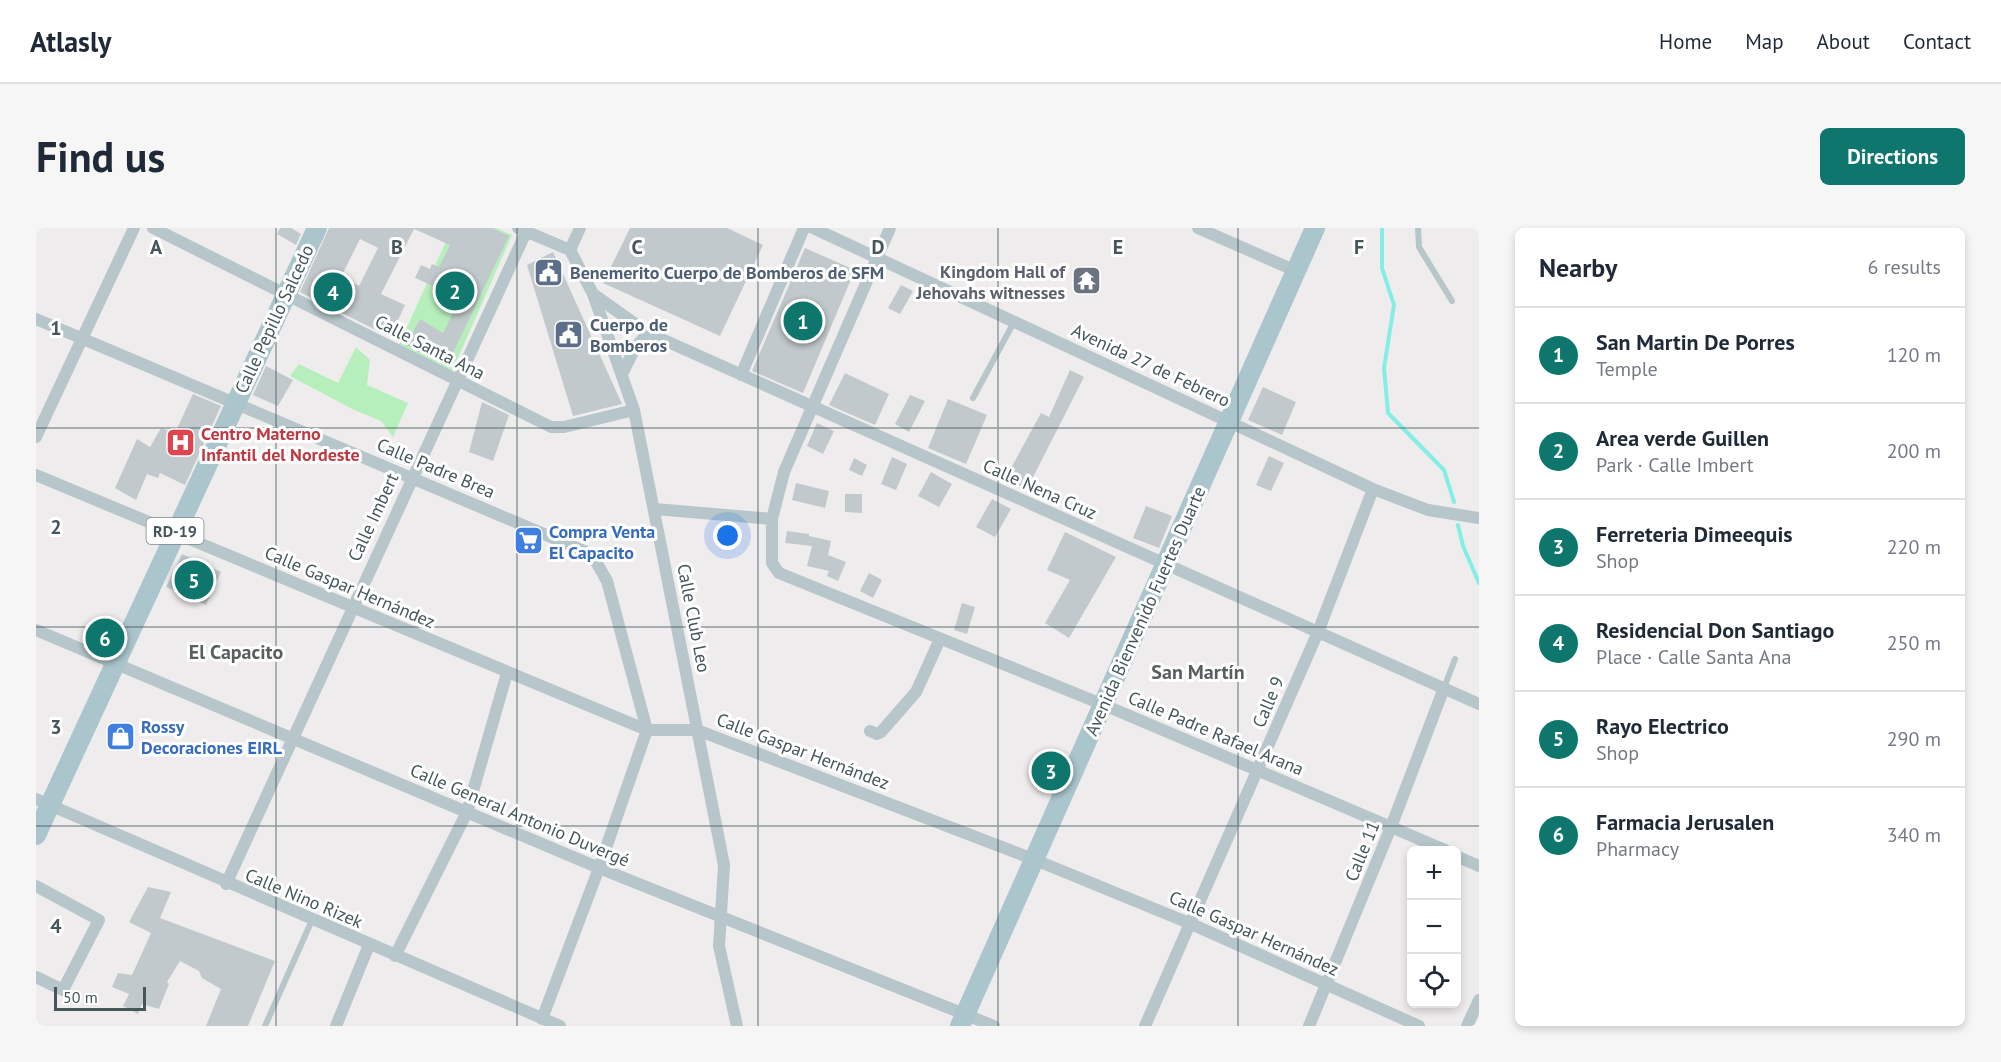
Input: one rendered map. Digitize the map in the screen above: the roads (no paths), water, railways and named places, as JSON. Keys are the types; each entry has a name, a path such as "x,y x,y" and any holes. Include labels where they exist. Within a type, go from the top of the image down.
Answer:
{"main road":[{"name":"Calle Pepillo Salcedo","path":"36,835 43,802 114,662 317,228"},
{"name":"Avenida Bienvenido Fuertes Duarte","path":"963,1020 1315,228"}],"street":[{"path":"36,437 134,228"},
{"name":"Calle Santa Ana","path":"153,228 456,381 557,428 634,410"},
{"path":"522,230 570,250 580,228"},
{"path":"741,375 804,228"},
{"name":"Avenida 27 de Febrero","path":"813,228 1373,489 1428,510 1479,518"},
{"path":"655,509 772,519 784,472 814,408 890,228"},
{"path":"1198,228 1296,271"},
{"name":"Calle Imbert","path":"226,884 456,381 522,230"},
{"name":"Calle Club Leo","path":"570,250 593,294 623,372 634,410 724,865 719,946 737,1026"},
{"name":"Calle Nena Cruz","path":"593,294 648,333 1479,704"},
{"name":"Calle Padre Brea","path":"36,319 589,554 608,581 647,730"},
{"path":"623,372 635,348 648,333"},
{"name":"Calle Gaspar Hernández","path":"36,475 647,730 698,730 1033,859 1189,923 1419,1026"},
{"name":"Calle 9","path":"1145,1026 1318,632 1373,489"},
{"name":"Calle Padre Rafael Arana","path":"772,519 772,563 779,573 1104,705 1436,846"},
{"name":"Calle General Antonio Duvergé","path":"36,630 963,1020 994,1026"},
{"path":"870,731 877,734 881,732 916,692 940,639"},
{"path":"395,956 467,812 507,673"},
{"name":"Calle 11","path":"1309,1026 1391,827 1444,688"},
{"path":"542,1018 599,868 647,730"},
{"name":"Calle Nino Rizek","path":"43,802 226,884 560,1026"},
{"path":"1461,858 1479,866"},
{"path":"36,886 98,918 62,990 36,977"},
{"path":"336,1026 369,945"},
{"path":"1467,1026 1479,1000"}],"lane":[{"path":"1418,228 1419,248 1452,301"},
{"path":"973,398 1014,322"},
{"path":"1444,688 1455,659"},
{"path":"265,1026 312,920"}],"waterway":[{"path":"1382,228 1382,268 1394,305 1384,368 1388,413 1444,470 1454,502"},
{"path":"1458,525 1463,546 1479,583"}],"place":[{"name":"Benemerito Cuerpo de Bomberos de SFM","path":"549,272"},
{"name":"Kingdom Hall of Jehovahs witnesses","path":"1086,281"},
{"name":"Area verde Guillen","path":"455,291"},
{"name":"Residencial Don Santiago","path":"333,292"},
{"name":"San Martin De Porres","path":"803,321"},
{"name":"Cuerpo de Bomberos","path":"569,334"},
{"name":"Centro Materno Infantil del Nordeste","path":"180,443"},
{"name":"Compra Venta El Capacito","path":"528,541"},
{"name":"Rayo Electrico","path":"194,580"},
{"name":"Farmacia Jerusalen","path":"105,638"},
{"name":"Rossy Decoraciones EIRL","path":"120,736"},
{"name":"Ferreteria Dimeequis","path":"1051,771"}],"district":[{"name":"El Capacito","path":"236,652"},
{"name":"San Martín","path":"1198,672"}]}
